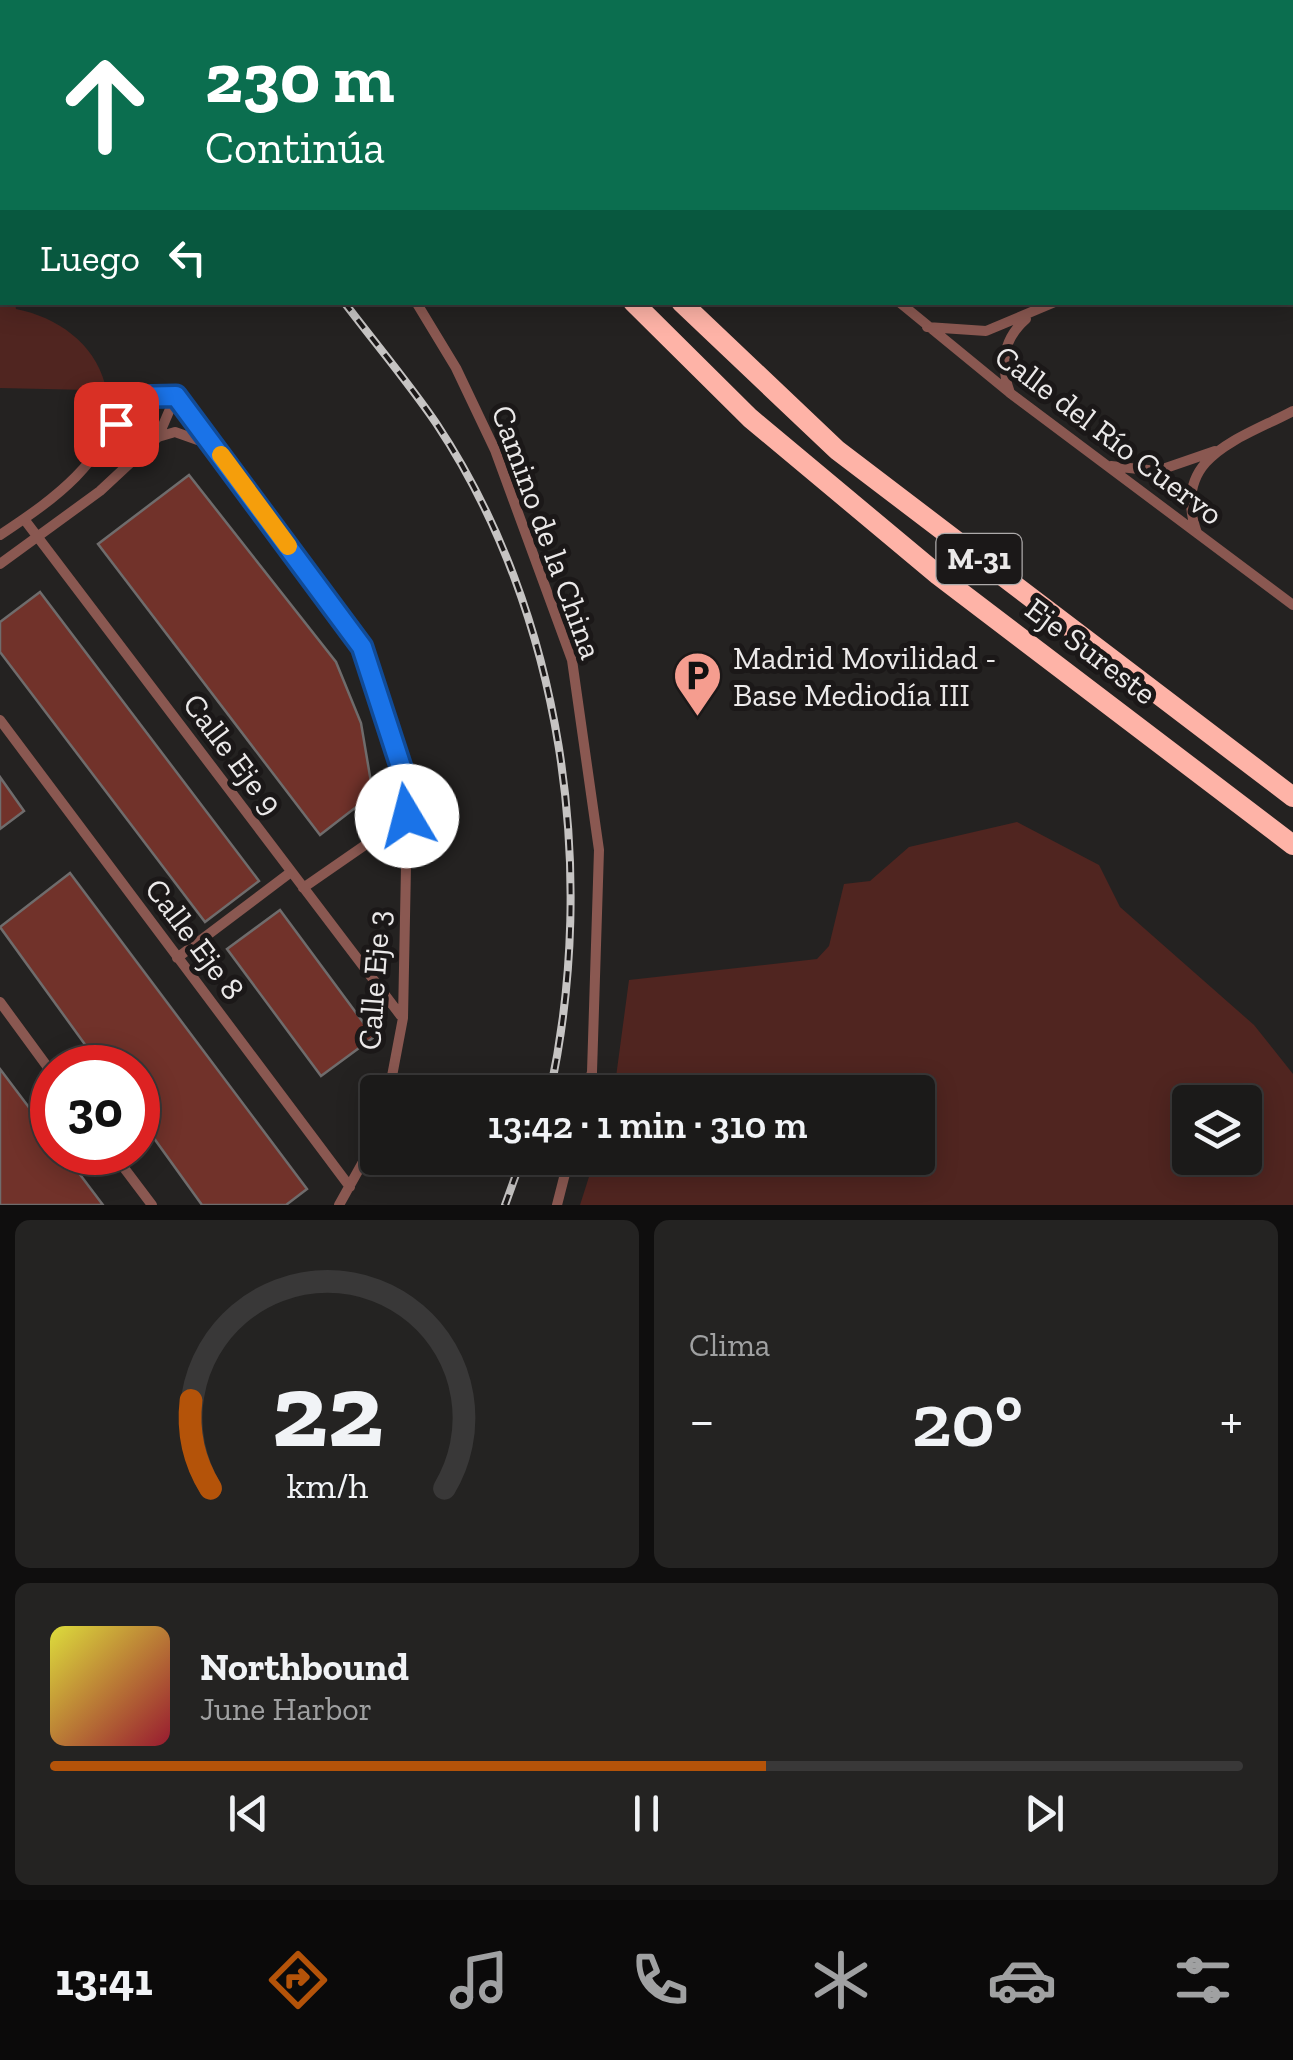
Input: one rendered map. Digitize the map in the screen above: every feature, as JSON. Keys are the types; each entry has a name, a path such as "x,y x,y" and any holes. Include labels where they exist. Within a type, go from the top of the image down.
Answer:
{"highway":[{"name":"Eje Sureste","path":"636,305 750,418 938,575 1293,845"},
{"name":"Eje Sureste","path":"684,305 837,450 1293,797"}],"street":[{"name":"Camino de la China","path":"418,305 456,368 495,450 572,660 599,850 591,1075"},
{"name":"Calle del Río Cuervo","path":"902,305 1010,394 1291,602"},
{"path":"926,327 986,331 1048,305"},
{"path":"1010,394 1004,371 1006,348 1018,326 1030,315"},
{"path":"0,535 70,487 100,453 128,397 176,396 158,437 100,491 0,564"},
{"name":"Calle Eje 3","path":"176,396 362,647 402,770 407,816 402,1018 392,1075"},
{"path":"1197,533 1189,504 1191,484 1202,466 1221,450 1293,410"},
{"path":"158,437 175,432 196,436 216,448"},
{"path":"1104,463 1156,471 1221,450"},
{"name":"Calle Eje 9","path":"24,519 402,1018"},
{"name":"Calle Eje 8","path":"0,720 350,1187"},
{"path":"304,888 407,816"},
{"path":"178,958 291,872"},
{"path":"0,1002 32,1045"},
{"path":"339,1205 360,1168"},
{"path":"129,1175 152,1205"},
{"path":"557,1205 565,1175"}],"shaded area":[{"path":"0,305 15,305 16,309 46,318 72,334 92,356 105,384 90,390 0,388"},
{"path":"1017,822 1099,865 1120,907 1254,1025 1293,1074 1293,1205 580,1205 590,1175 935,1175 935,1075 616,1075 629,980 817,959 829,946 844,884 870,881 909,847"}],"building":[{"path":"189,475 336,662 361,723 373,794 320,835 98,544"},
{"path":"40,592 259,881 205,922 0,652 0,622"},
{"path":"0,777 24,811 0,829"},
{"path":"70,873 307,1189 286,1205 202,1205 160,1147 160,1045 85,1045 0,927"},
{"path":"280,910 374,1037 321,1076 227,949"},
{"path":"0,1069 30,1109 30,1175 80,1175 103,1205 0,1205"}],"railway":[{"path":"346,305 436,423 479,498 514,577 541,660 559,746 569,834 570,921 564,1008 553,1075"},
{"path":"505,1205 516,1175"}],"slow traffic":[{"path":"221,455 288,546"}],"place":[{"name":"Madrid Movilidad - Base Mediodía III","path":"698,718"}],"route":[{"path":"116,424 128,397 154,393 176,396 216,448 362,647 402,770 407,816"}]}
